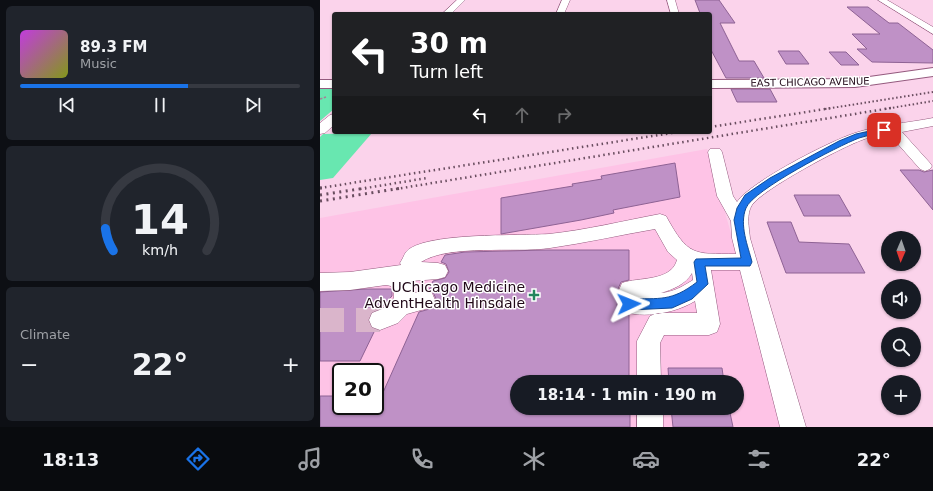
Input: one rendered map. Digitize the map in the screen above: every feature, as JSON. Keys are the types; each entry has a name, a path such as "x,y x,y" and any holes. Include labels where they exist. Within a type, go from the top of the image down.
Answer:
{"main road":[{"name":"EAST CHICAGO AVENUE","path":"712,84 855,83 933,72"},
{"path":"320,84 332,84"}],"street":[{"path":"448,12 461,0"},
{"path":"561,12 566,0"},
{"path":"671,0 674,12"},
{"path":"882,0 933,32"},
{"path":"320,130 332,120"},
{"path":"793,427 741,238 739,220 742,208 748,197 773,180 842,143 859,136 933,122"},
{"path":"892,129 925,166"},
{"path":"715,152 725,196 739,220"},
{"path":"320,282 345,282 431,271 414,269 410,263 413,257 430,249 480,242 549,241 660,220 671,244 677,251 693,260 747,262"},
{"path":"649,375 648,341 658,324 709,324 702,284 693,260"},
{"path":"693,260 675,277 629,297 672,303 688,296 702,284"},
{"path":"380,320 389,318 401,306 405,295 404,287 397,278 386,276"},
{"path":"401,306 425,300"},
{"path":"650,415 650,427"}],"shaded area":[{"name":"UChicago Medicine AdventHealth Hinsdale","path":"707,149 786,427 320,427 320,218"}],"green space":[{"path":"320,88 332,88 332,111 320,121"},
{"path":"323,134 371,134 333,178 320,180 320,137"}],"building":[{"path":"695,0 719,0 735,23 720,23 739,61 754,61 764,78 726,78 712,52 712,12 700,12"},
{"path":"847,7 868,7 889,23 898,23 933,50 933,63 872,62 857,49 867,49 852,34 880,34"},
{"path":"778,51 799,51 809,64 786,64"},
{"path":"829,52 846,52 859,65 841,65"},
{"path":"731,89 770,89 777,102 737,102"},
{"path":"675,163 680,197 613,210 614,213 581,220 501,234 501,198 573,186 572,184 602,179 601,176"},
{"path":"900,170 919,170 924,172 933,170 933,210"},
{"path":"794,195 839,195 851,216 804,216"},
{"path":"767,222 791,222 799,242 849,244 865,273 786,273"},
{"path":"629,250 629,280 621,282 618,289 620,297 617,305 621,312 629,315 629,375 510,375 510,415 630,415 630,427 320,427 320,396 332,396 332,415 384,415 384,390 419,312 433,308 436,299 433,292 429,290 433,281 445,278 449,272 446,264 441,262 445,255 465,252"},
{"path":"392,289 392,296 381,308 371,312 368,321 371,328 375,330 360,361 320,361 320,292"},
{"path":"668,368 722,368 723,375 668,375"},
{"path":"672,415 730,415 733,427 673,427"}],"tunnel":[{"path":"320,320 380,320"}],"railway":[{"path":"825,109 933,92"},
{"path":"891,108 933,101"},
{"path":"712,127 832,108"},
{"path":"396,189 891,108"},
{"path":"885,109 891,108"},
{"path":"320,188 665,134"},
{"path":"360,189 427,178"},
{"path":"320,195 366,188"},
{"path":"320,201 402,188"}],"place":[{"name":"UChicago Medicine AdventHealth Hinsdale","path":"534,295"}],"route":[{"path":"629,304 672,303 688,296 702,284 700,262 747,262 741,238 739,220 742,208 748,197 773,180 842,143 859,136 884,130"}]}
